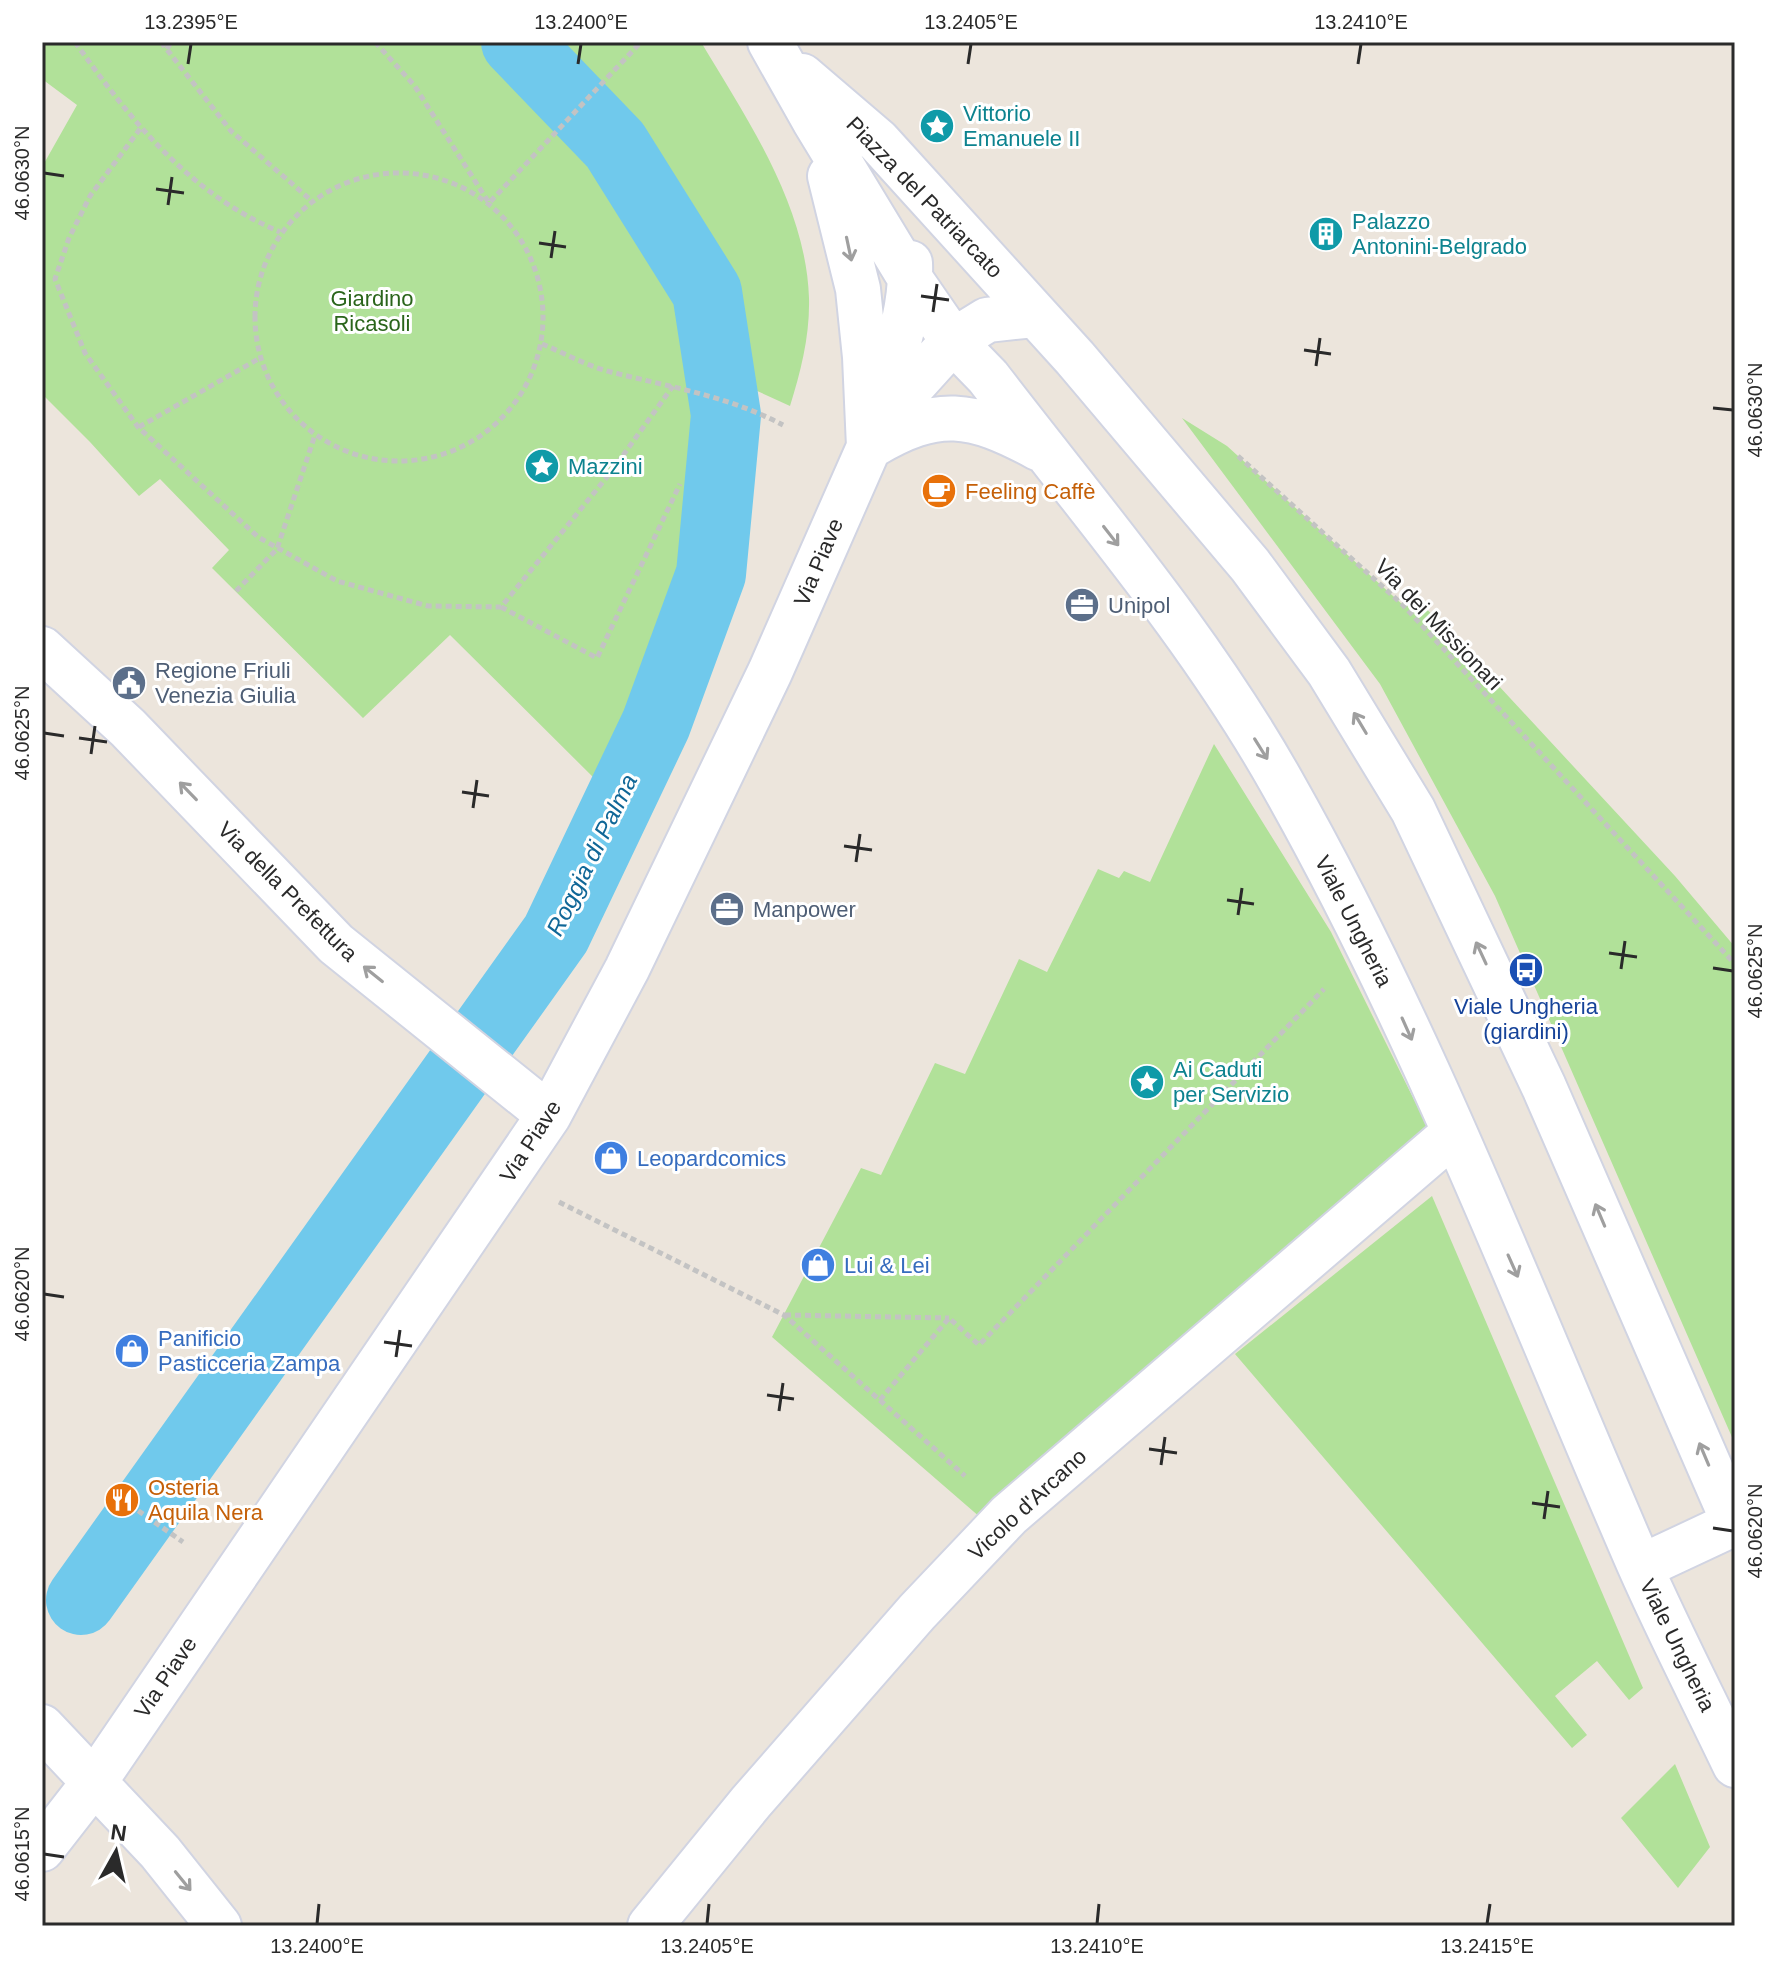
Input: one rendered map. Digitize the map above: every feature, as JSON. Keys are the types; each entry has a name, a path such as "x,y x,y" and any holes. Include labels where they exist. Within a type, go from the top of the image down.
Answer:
{"street":[{"name":"Piazza del Patriarcato","path":"773,48 911,280 953,341"},
{"name":"Piazza del Patriarcato","path":"773,48 878,141 1034,315"},
{"path":"814,120 858,289 869,447"},
{"path":"869,447 906,310 911,280 909,233 900,190 878,141"},
{"path":"869,447 905,394 953,341 987,320 1034,315"},
{"name":"Viale Ungheria","path":"1034,315 1085,370 1250,565 1329,672 1413,810 1544,1087 1735,1524 1641,1567"},
{"name":"Viale Ungheria","path":"953,341 988,377 1191,639 1281,781 1366,945 1454,1133 1641,1567 1735,1765"},
{"path":"869,447 900,429 925,420 951,417 978,421 1046,453"},
{"name":"Via Piave","path":"42,1849 95,1781 549,1115 627,969 750,714 869,447"},
{"name":"Via della Prefettura","path":"42,649 128,728 336,944 549,1115"},
{"name":"Vicolo d'Arcano","path":"650,1926 751,1802 907,1623 1009,1515 1454,1133"},
{"path":"42,1727 160,1852 219,1926"}],"path":[{"path":"75,42 140,129 192,178 249,219 280,232"},
{"path":"161,42 231,131 312,201"},
{"path":"167,49 171,42"},
{"path":"375,42 414,85 489,203 516,232 535,267 543,305 542,344 525,389 494,426 453,450 407,462 359,456 315,435 281,401 260,358 253,315 261,272 280,232 312,201 354,179 401,172 448,181 489,203"},
{"path":"489,203 641,42"},
{"path":"140,129 90,196 69,238 55,279 85,353 138,427 258,537 337,581 428,606 501,607 597,658 680,484"},
{"path":"542,344 607,371 708,394 783,425"},
{"path":"138,427 260,358"},
{"path":"501,607 611,472 673,386"},
{"path":"236,591 277,549 315,435"},
{"name":"Via dei Missionari","path":"1227,446 1403,605 1735,964"},
{"path":"784,1315 949,1318 979,1345 1366,945"},
{"path":"548,1196 784,1315 969,1479"},
{"path":"880,1400 949,1318"},
{"path":"130,1505 183,1542"}],"green space":[{"name":"Giardino Ricasoli","path":"42,42 483,42 509,65 598,162 681,279 698,328 708,394 692,528 678,593 598,782 450,635 363,718 212,568 229,550 160,479 139,496 42,394 42,167 77,105 42,79"},
{"path":"537,42 701,42 755,132 786,196 797,230 805,263 809,312 804,353 790,406 730,382 720,290 621,129 594,94"},
{"path":"1182,418 1227,446 1403,605 1413,597 1434,616 1675,876 1735,947 1735,1444 1495,896 1380,684"},
{"path":"1214,744 1331,932 1433,1138 981,1518 772,1337 861,1168 881,1175 935,1063 965,1074 1019,959 1047,972 1098,869 1119,878 1124,871 1150,882"},
{"path":"1432,1196 1643,1688 1629,1700 1597,1661 1555,1696 1587,1735 1572,1748 1235,1354"},
{"path":"1675,1764 1710,1847 1678,1888 1621,1818"}],"waterway":[{"name":"Roggia di Palma","path":"81,1600 556,934 656,724 711,574 726,415 707,292 615,145 516,42"}],"place":[{"name":"Vittorio Emanuele II","path":"937,126"},
{"name":"Palazzo Antonini-Belgrado","path":"1326,234"},
{"name":"Mazzini","path":"542,466"},
{"name":"Feeling Caffè","path":"939,491"},
{"name":"Unipol","path":"1082,605"},
{"name":"Regione Friuli Venezia Giulia","path":"129,683"},
{"name":"Manpower","path":"727,909"},
{"name":"Viale Ungheria (giardini)","path":"1526,970"},
{"name":"Ai Caduti per Servizio","path":"1147,1082"},
{"name":"Leopardcomics","path":"611,1158"},
{"name":"Lui & Lei","path":"818,1265"},
{"name":"Panificio Pasticceria Zampa","path":"132,1351"},
{"name":"Osteria Aquila Nera","path":"122,1500"}]}
